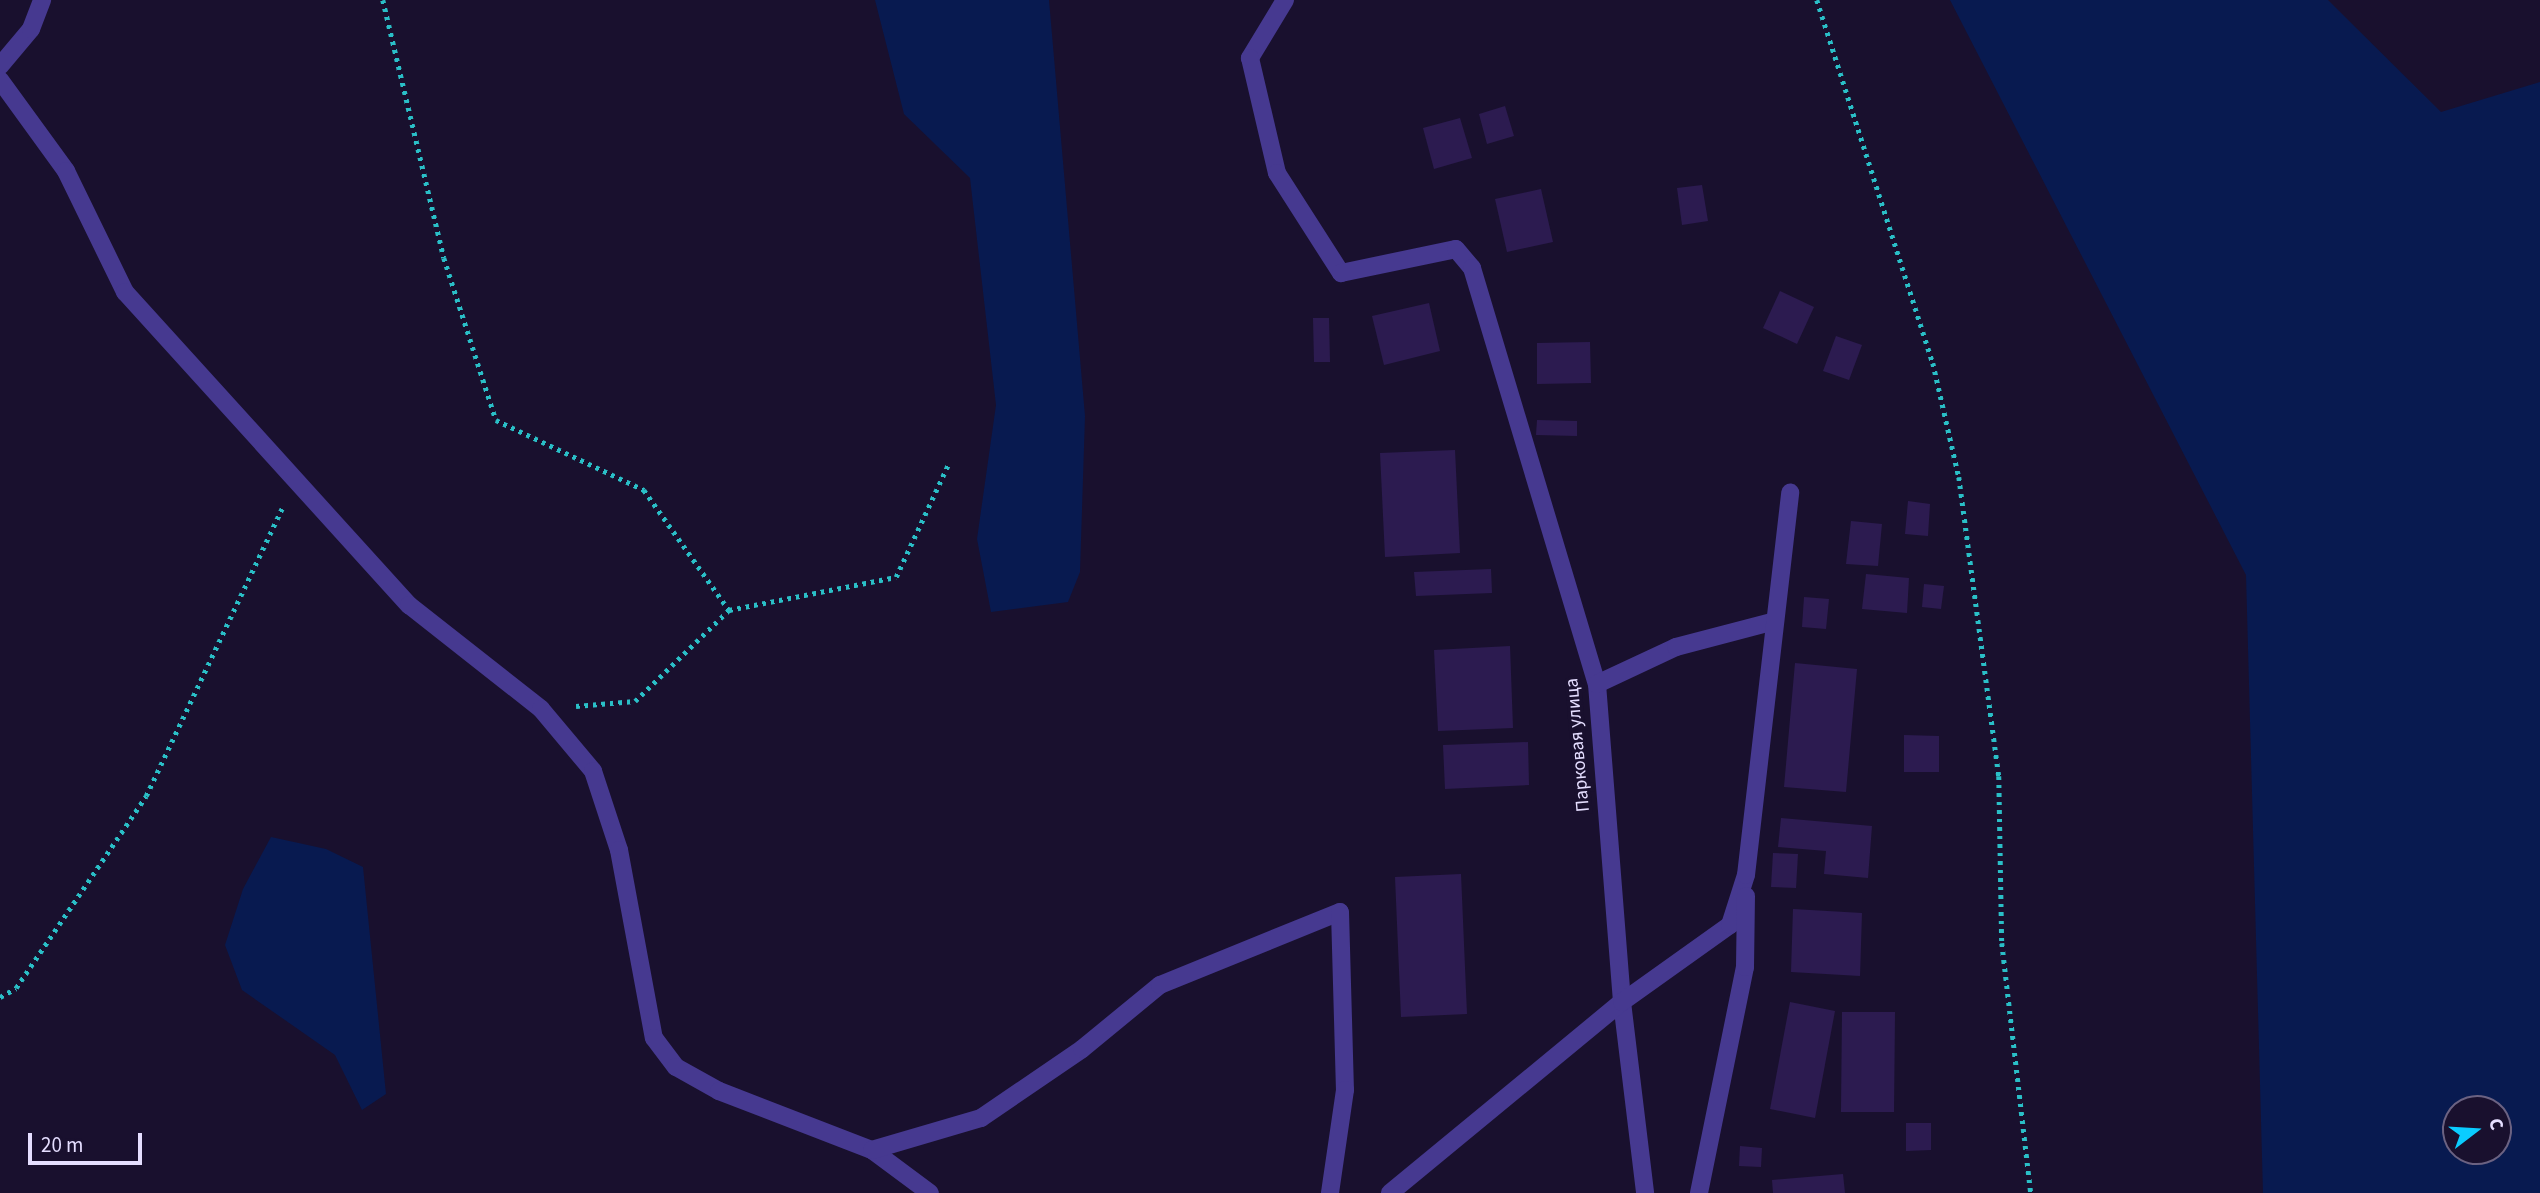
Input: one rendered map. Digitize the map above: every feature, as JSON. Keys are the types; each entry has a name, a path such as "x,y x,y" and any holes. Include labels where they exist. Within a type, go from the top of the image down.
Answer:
{"street":[{"path":"0,66 31,29 42,0"},
{"name":"Парковая улица","path":"1285,0 1250,58 1277,173 1341,273 1456,249 1472,268 1597,684 1622,1002 1645,1193"},
{"path":"0,80 66,171 125,292 409,605 541,709 593,771 619,850 654,1038 676,1067 719,1091 872,1150 930,1193"},
{"path":"1699,1193 1745,967 1746,875 1790,493"},
{"path":"1597,684 1676,646 1775,621"},
{"path":"1390,1193 1622,1002 1730,925 1746,875"},
{"path":"872,1150 981,1118 1082,1049 1160,985 1340,912 1345,1090 1330,1193"}],"path":[{"path":"383,0 444,258 496,420 644,490 729,610"},
{"path":"1817,0 1933,363 1959,477 1998,776 2002,943 2031,1193"},
{"path":"541,709 635,701 729,610 896,577 949,463"},
{"path":"0,998 16,988 146,796 295,481"}],"shaded area":[{"path":"875,0 1049,0 1085,416 1080,572 1068,602 991,612 977,539 996,405 970,178 904,114"},
{"path":"1950,0 2328,0 2441,112 2540,82 2540,1193 2263,1193 2246,575"},
{"path":"271,837 326,849 363,867 386,1094 362,1110 335,1055 242,990 225,945 243,889"}],"building":[{"path":"1505,106 1514,136 1487,144 1479,114"},
{"path":"1460,118 1472,158 1434,169 1423,128"},
{"path":"1702,185 1708,221 1682,225 1677,188"},
{"path":"1541,189 1553,242 1507,252 1495,199"},
{"path":"1780,291 1814,307 1797,344 1763,328"},
{"path":"1429,303 1440,351 1384,365 1372,316"},
{"path":"1313,318 1329,318 1330,362 1314,362"},
{"path":"1836,336 1862,345 1849,380 1823,371"},
{"path":"1590,342 1591,383 1537,384 1537,343"},
{"path":"1537,420 1577,421 1577,436 1536,435"},
{"path":"1455,450 1460,553 1385,557 1380,453"},
{"path":"1908,501 1930,504 1928,536 1905,534"},
{"path":"1851,521 1882,524 1878,566 1846,564"},
{"path":"1491,569 1492,593 1416,596 1414,572"},
{"path":"1866,574 1909,578 1907,613 1862,609"},
{"path":"1924,584 1944,586 1941,609 1922,607"},
{"path":"1804,597 1829,599 1826,629 1802,627"},
{"path":"1510,646 1513,728 1438,731 1434,650"},
{"path":"1795,663 1857,669 1846,792 1784,787"},
{"path":"1904,735 1939,736 1939,772 1904,772"},
{"path":"1528,742 1529,785 1445,789 1443,745"},
{"path":"1781,818 1872,826 1868,878 1824,874 1826,851 1778,847"},
{"path":"1773,853 1798,854 1796,888 1771,887"},
{"path":"1461,874 1467,1014 1401,1017 1395,877"},
{"path":"1793,909 1862,913 1860,976 1791,972"},
{"path":"1790,1002 1835,1011 1815,1118 1770,1109"},
{"path":"1842,1012 1895,1012 1894,1112 1841,1112"},
{"path":"1906,1123 1931,1123 1931,1150 1906,1151"},
{"path":"1740,1146 1762,1148 1761,1167 1739,1166"},
{"path":"1843,1174 1845,1193 1773,1193 1772,1180"}]}
